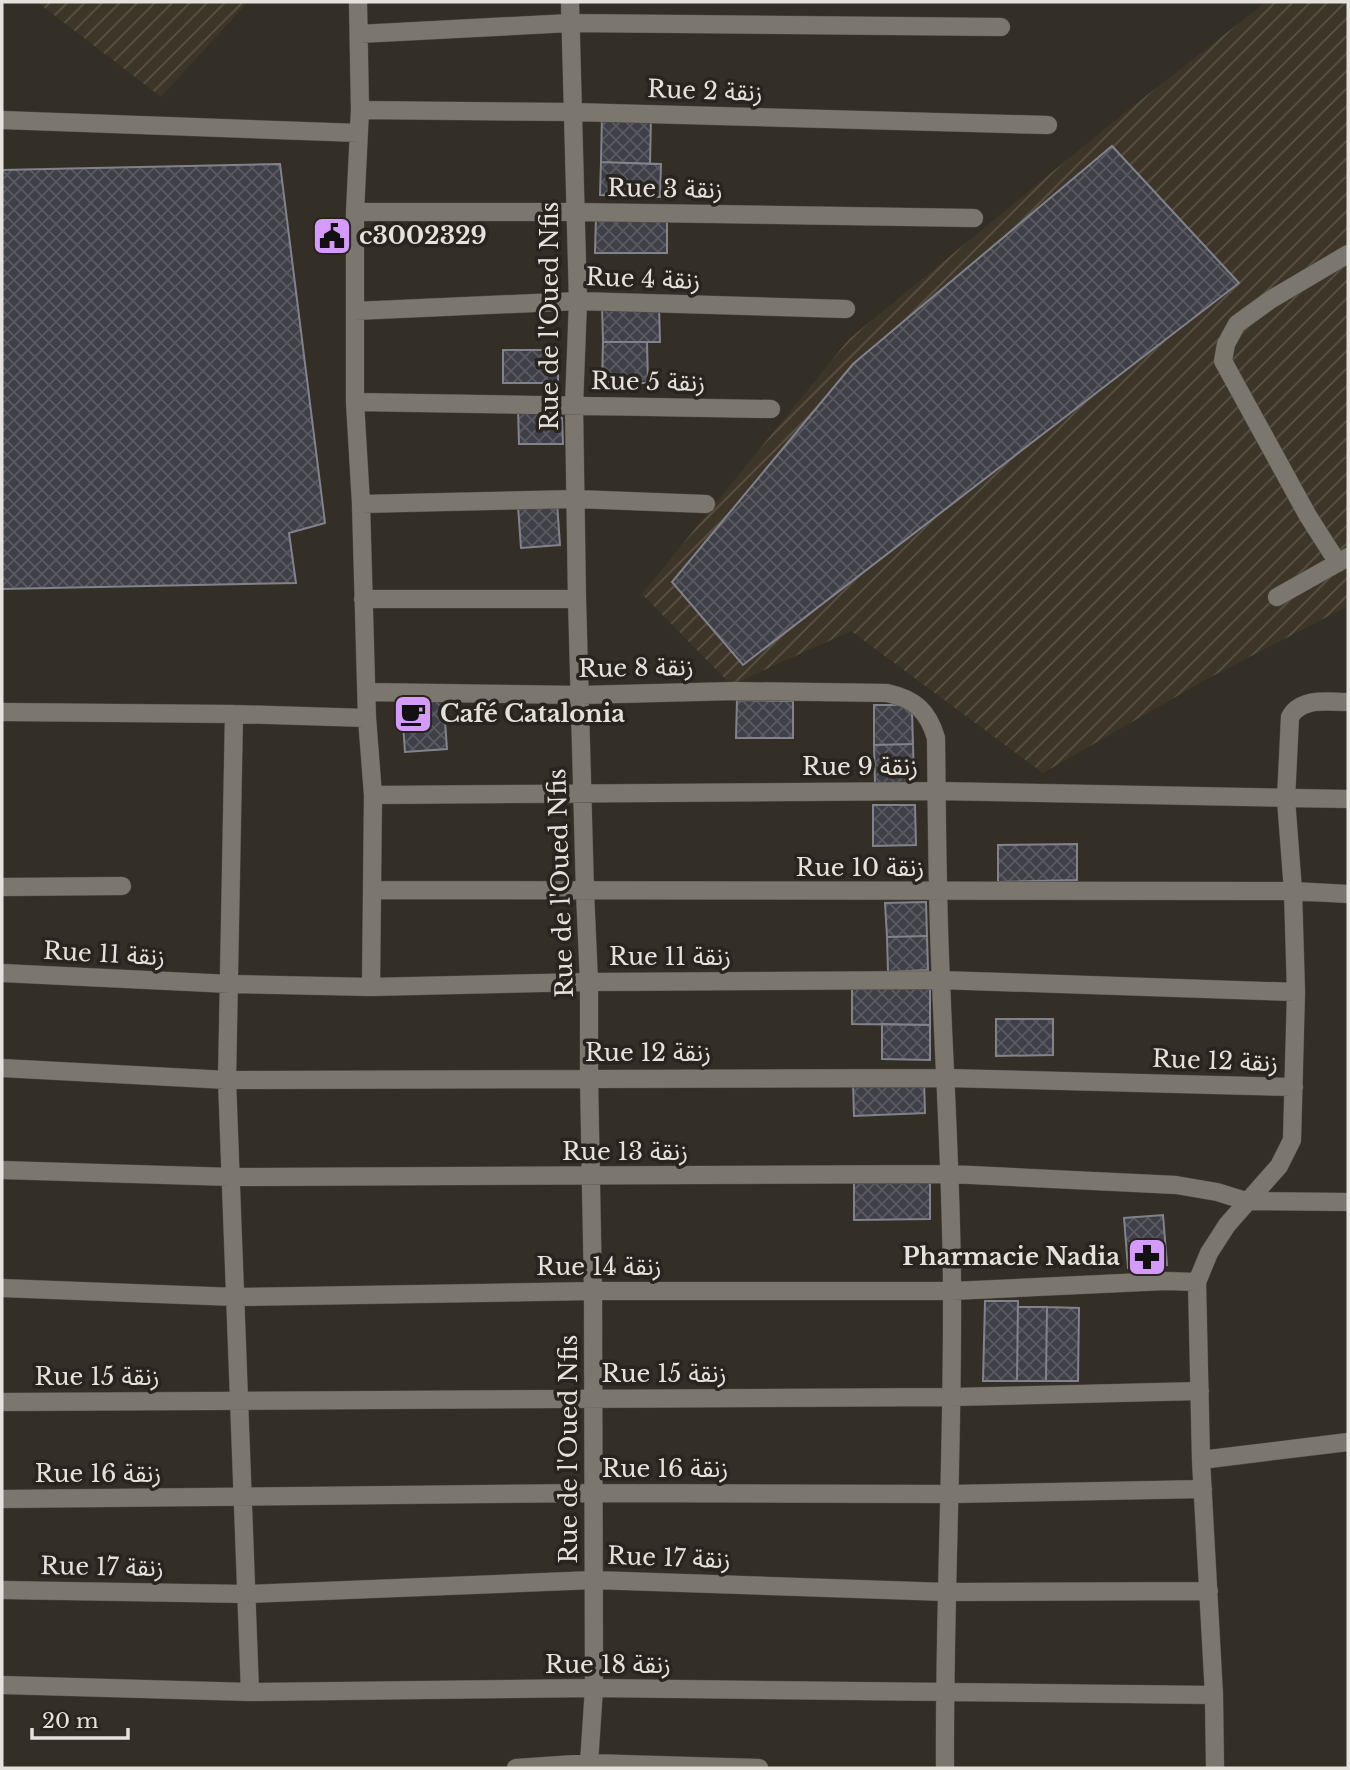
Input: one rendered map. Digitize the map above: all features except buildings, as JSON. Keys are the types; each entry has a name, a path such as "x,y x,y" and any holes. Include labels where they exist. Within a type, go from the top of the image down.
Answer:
{"street":[{"path":"358,2 360,110 355,212 355,402 361,504 367,718 373,795 371,987"},
{"name":"Rue de l'Oued Nfis","path":"570,2 578,301 574,405 577,598 584,892 589,982 593,1291 594,1688 589,1763"},
{"path":"359,34 570,23 1001,27"},
{"name":"Rue 2 زنقة","path":"360,110 573,112 1048,125"},
{"path":"2,120 359,133"},
{"name":"Rue 3 زنقة","path":"355,212 575,212 974,218"},
{"path":"1277,597 1343,560 1308,516 1223,361 1226,344 1237,324 1270,300 1348,254"},
{"name":"Rue 4 زنقة","path":"355,311 578,301 846,309"},
{"name":"Rue 5 زنقة","path":"355,402 771,409"},
{"path":"361,504 576,499 706,504"},
{"path":"363,599 577,598"},
{"name":"Rue 8 زنقة","path":"367,692 580,695 735,691 887,692 907,697 923,711 932,724 936,738 937,791"},
{"path":"1214,1768 1214,1695 1201,1460 1197,1283 1209,1253 1246,1201 1279,1166 1292,1140 1296,992 1293,891 1286,799 1290,718 1295,709 1303,704 1348,702"},
{"path":"2,712 367,718"},
{"path":"234,714 227,1080 250,1692"},
{"path":"937,791 940,980 953,1291 945,1768"},
{"name":"Rue 9 زنقة","path":"373,795 937,791 1348,799"},
{"path":"2,887 122,886"},
{"name":"Rue 10 زنقة","path":"373,890 940,893 1293,891 1348,894"},
{"name":"Rue 11 زنقة","path":"2,973 230,984 371,987 589,982 940,980 1296,992"},
{"name":"Rue 12 زنقة","path":"2,1068 227,1080 946,1078 1294,1087"},
{"name":"Rue 13 زنقة","path":"2,1170 232,1177 950,1174 1176,1185 1217,1192 1246,1201 1348,1202"},
{"name":"Rue 14 زنقة","path":"2,1288 236,1297 593,1291 953,1291 1165,1281 1197,1283"},
{"name":"Rue 15 زنقة","path":"2,1402 952,1398 1200,1391"},
{"path":"1201,1460 1348,1442"},
{"name":"Rue 16 زنقة","path":"2,1499 1203,1489"},
{"name":"Rue 17 زنقة","path":"2,1590 247,1594 594,1580 946,1592 1209,1591"},
{"name":"Rue 18 زنقة","path":"2,1685 250,1692 594,1688 1214,1695"},
{"path":"516,1768 589,1763 760,1768"}],"shaded area":[{"path":"37,2 248,2 161,97"},
{"path":"1266,2 1348,2 1348,606 1207,679 1043,773 851,631 731,685 642,594 849,339 1123,114"}],"place":[{"name":"c3002329","path":"332,236"},
{"name":"Café Catalonia","path":"413,714"},
{"name":"Pharmacie Nadia","path":"1147,1257"}]}
